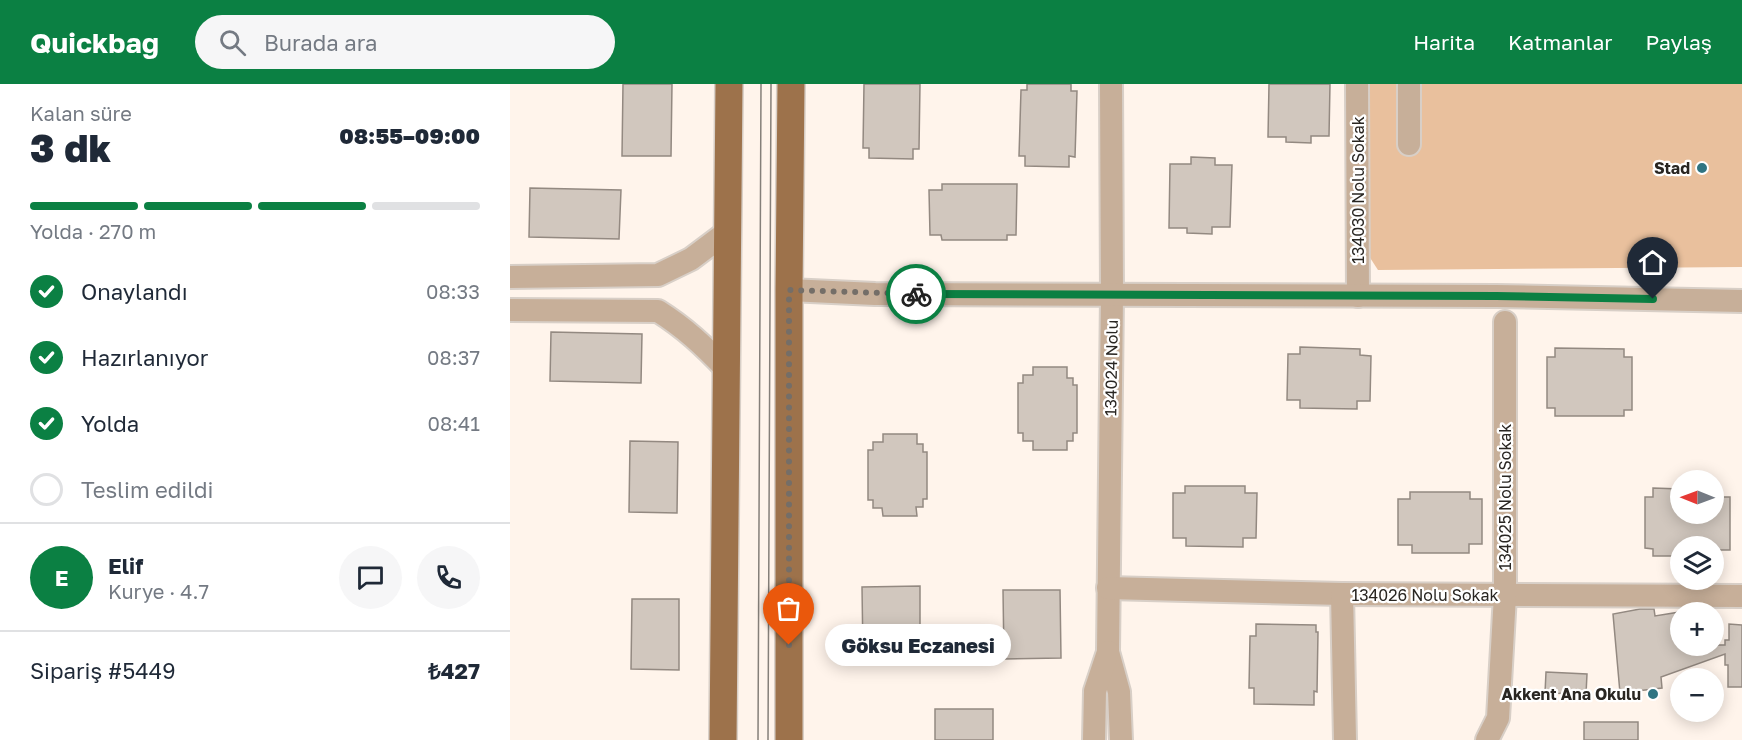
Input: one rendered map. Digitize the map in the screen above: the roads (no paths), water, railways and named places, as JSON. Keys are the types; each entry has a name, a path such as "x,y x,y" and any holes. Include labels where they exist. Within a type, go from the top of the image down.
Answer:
{"main road":[{"path":"723,740 729,84"},
{"path":"789,740 791,84"}],"street":[{"name":"134024 Nolu","path":"1094,740 1095,691 1107,652 1112,295 1111,84"},
{"name":"134030 Nolu Sokak","path":"1357,84 1358,296"},
{"path":"1409,84 1409,144"},
{"path":"510,277 658,275 691,259 727,232"},
{"path":"789,290 875,294 1358,296 1742,301"},
{"path":"510,310 658,311 699,340 726,369"},
{"name":"134025 Nolu Sokak","path":"1487,740 1498,718 1505,595 1505,322"},
{"name":"134026 Nolu Sokak","path":"1108,588 1342,594 1742,596"},
{"path":"1342,594 1345,740"},
{"name":"134024 Nolu","path":"1107,652 1119,692 1120,740"}],"tram line":[{"path":"758,740 761,84"},
{"path":"768,740 771,84"}],"place":[{"name":"Stad","path":"1702,168"},
{"name":"Göksu Eczanesi","path":"789,645"},
{"name":"Akkent Ana Okulu","path":"1653,694"}]}
